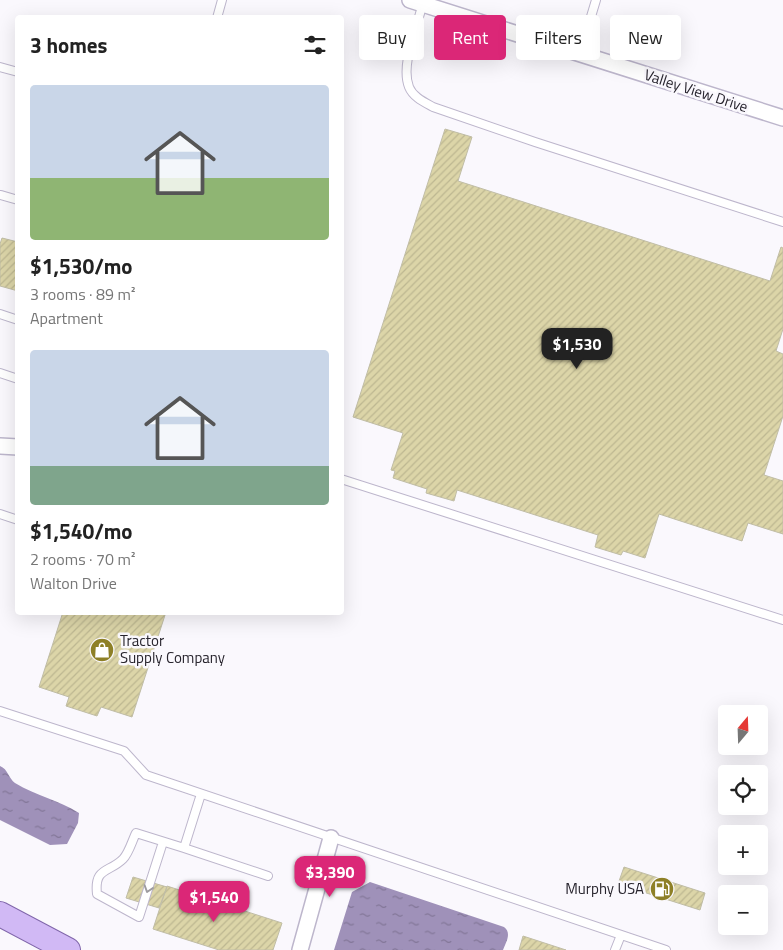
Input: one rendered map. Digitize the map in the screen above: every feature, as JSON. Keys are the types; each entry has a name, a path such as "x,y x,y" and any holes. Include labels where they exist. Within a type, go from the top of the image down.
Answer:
{"main road":[{"path":"0,914 68,950"}],"street":[{"name":"Valley View Drive","path":"419,2 516,33"},
{"name":"Valley View Drive","path":"600,59 783,118"},
{"path":"0,446 15,447"},
{"path":"300,950 331,838"}],"lane":[{"path":"218,15 222,0"},
{"path":"586,0 595,1 591,15"},
{"path":"419,2 406,71 409,88 418,99 433,107 535,142 783,222"},
{"path":"0,67 15,71"},
{"path":"0,196 15,199"},
{"path":"0,314 15,319"},
{"path":"0,373 15,378"},
{"path":"344,480 783,620"},
{"path":"0,514 15,519"},
{"path":"0,711 124,751 146,775 666,950"},
{"path":"184,848 201,794"},
{"path":"164,842 140,916 97,894 96,884 103,871 123,858 136,833 184,848 268,876"},
{"path":"615,950 621,935"}],"water":[{"path":"0,766 5,769 15,783 79,813 78,823 67,844 50,845 0,820"},
{"path":"370,882 504,927 508,935 503,950 334,950 352,892"}],"building":[{"path":"445,129 472,137 458,181 770,281 781,247 783,248 783,329 776,351 783,354 783,416 764,475 783,481 783,534 748,523 742,541 659,514 645,558 623,551 621,555 595,547 598,535 457,490 454,501 426,493 427,489 393,478 395,471 391,470 403,433 353,417"},
{"path":"2,238 15,241 15,290 0,286 0,244"},
{"name":"Tractor Supply Company","path":"62,615 165,615 132,717 101,707 97,716 66,706 69,697 39,687"},
{"name":"Murphy USA","path":"624,867 705,893 700,910 618,884"},
{"path":"133,877 167,887 159,908 126,898"},
{"path":"167,886 282,923 273,950 219,950 153,929"},
{"path":"523,936 566,950 519,950"}],"place":[{"name":"Tractor Supply Company","path":"102,650"},
{"name":"Murphy USA","path":"662,889"}]}
